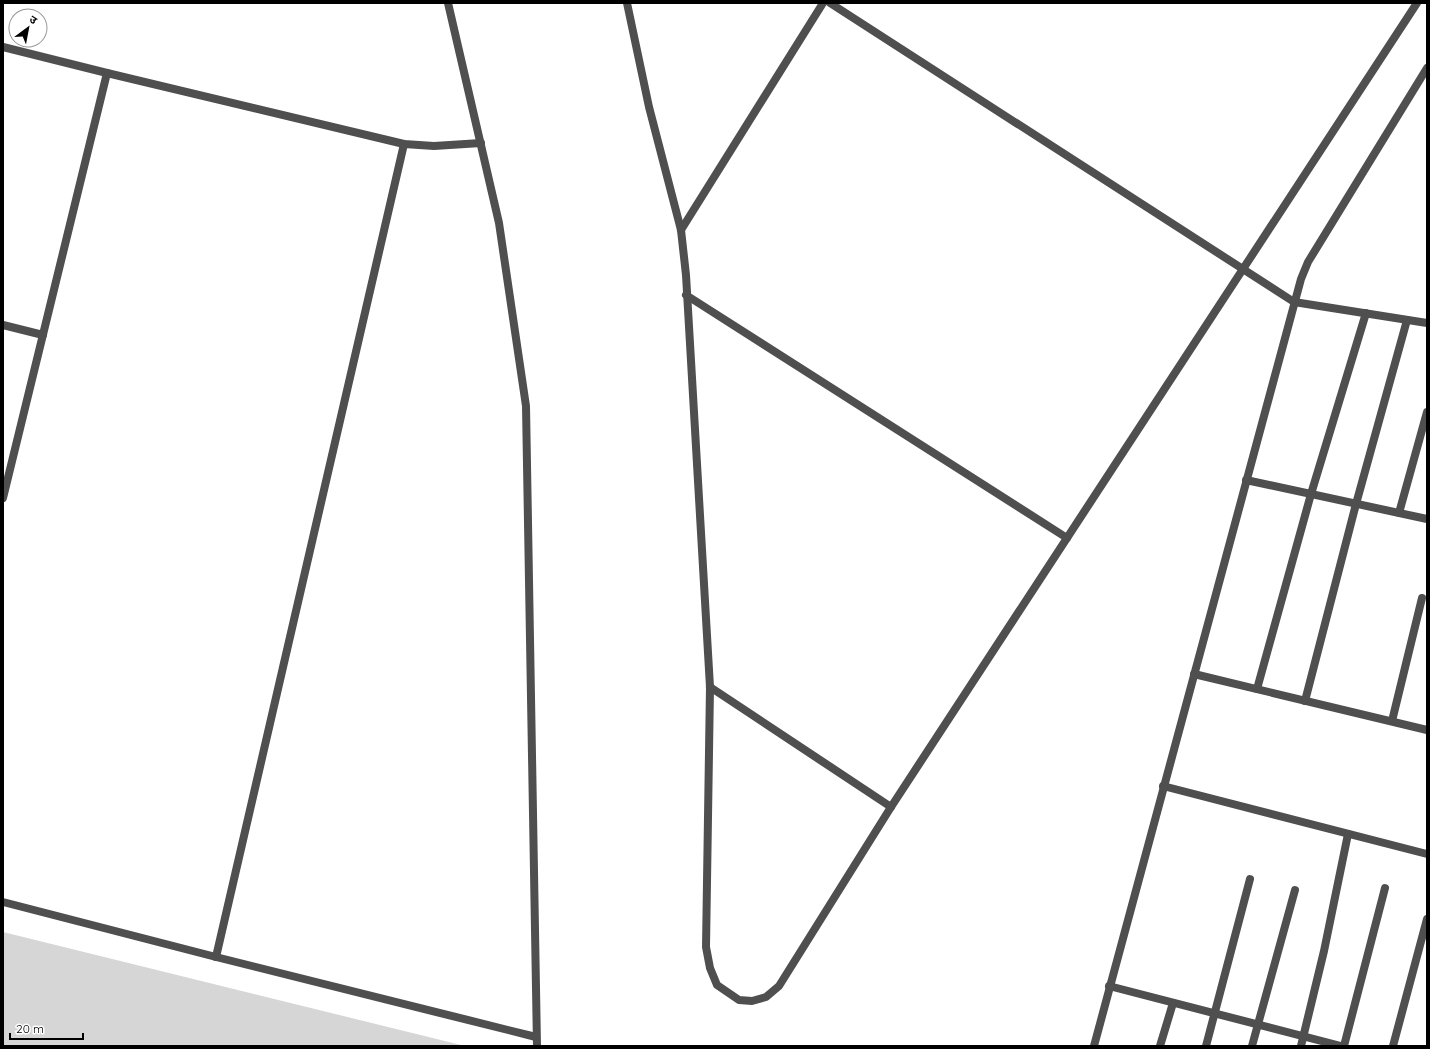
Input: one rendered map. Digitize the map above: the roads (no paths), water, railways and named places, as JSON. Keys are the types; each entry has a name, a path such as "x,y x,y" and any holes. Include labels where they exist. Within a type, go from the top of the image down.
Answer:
{"street":[{"path":"448,3 499,223 526,406 537,1046"},
{"path":"627,3 649,107 681,230 686,275 710,687 706,946 710,968 717,984 739,1000 752,1000 766,997 779,986 891,807 1417,3"},
{"path":"681,230 822,3"},
{"path":"830,3 1294,302 1427,323"},
{"path":"3,47 404,144 434,146 481,144"},
{"path":"1094,1046 1301,279 1308,262 1427,68"},
{"path":"3,498 107,73"},
{"path":"216,957 404,144"},
{"path":"686,295 1067,538"},
{"path":"1257,689 1311,494 1366,313"},
{"path":"1305,701 1356,504 1407,320"},
{"path":"3,325 43,335"},
{"path":"1399,513 1427,412"},
{"path":"1246,480 1427,519"},
{"path":"1392,721 1422,598"},
{"path":"1194,674 1427,730"},
{"path":"710,687 891,807"},
{"path":"1163,786 1427,854"},
{"path":"1301,1046 1324,951 1348,834"},
{"path":"1206,1046 1250,879"},
{"path":"1109,986 1343,1046 1385,888"},
{"path":"1252,1046 1295,890"},
{"path":"3,902 536,1037"},
{"path":"1393,1046 1427,919"},
{"path":"1160,1046 1173,1003"}]}
